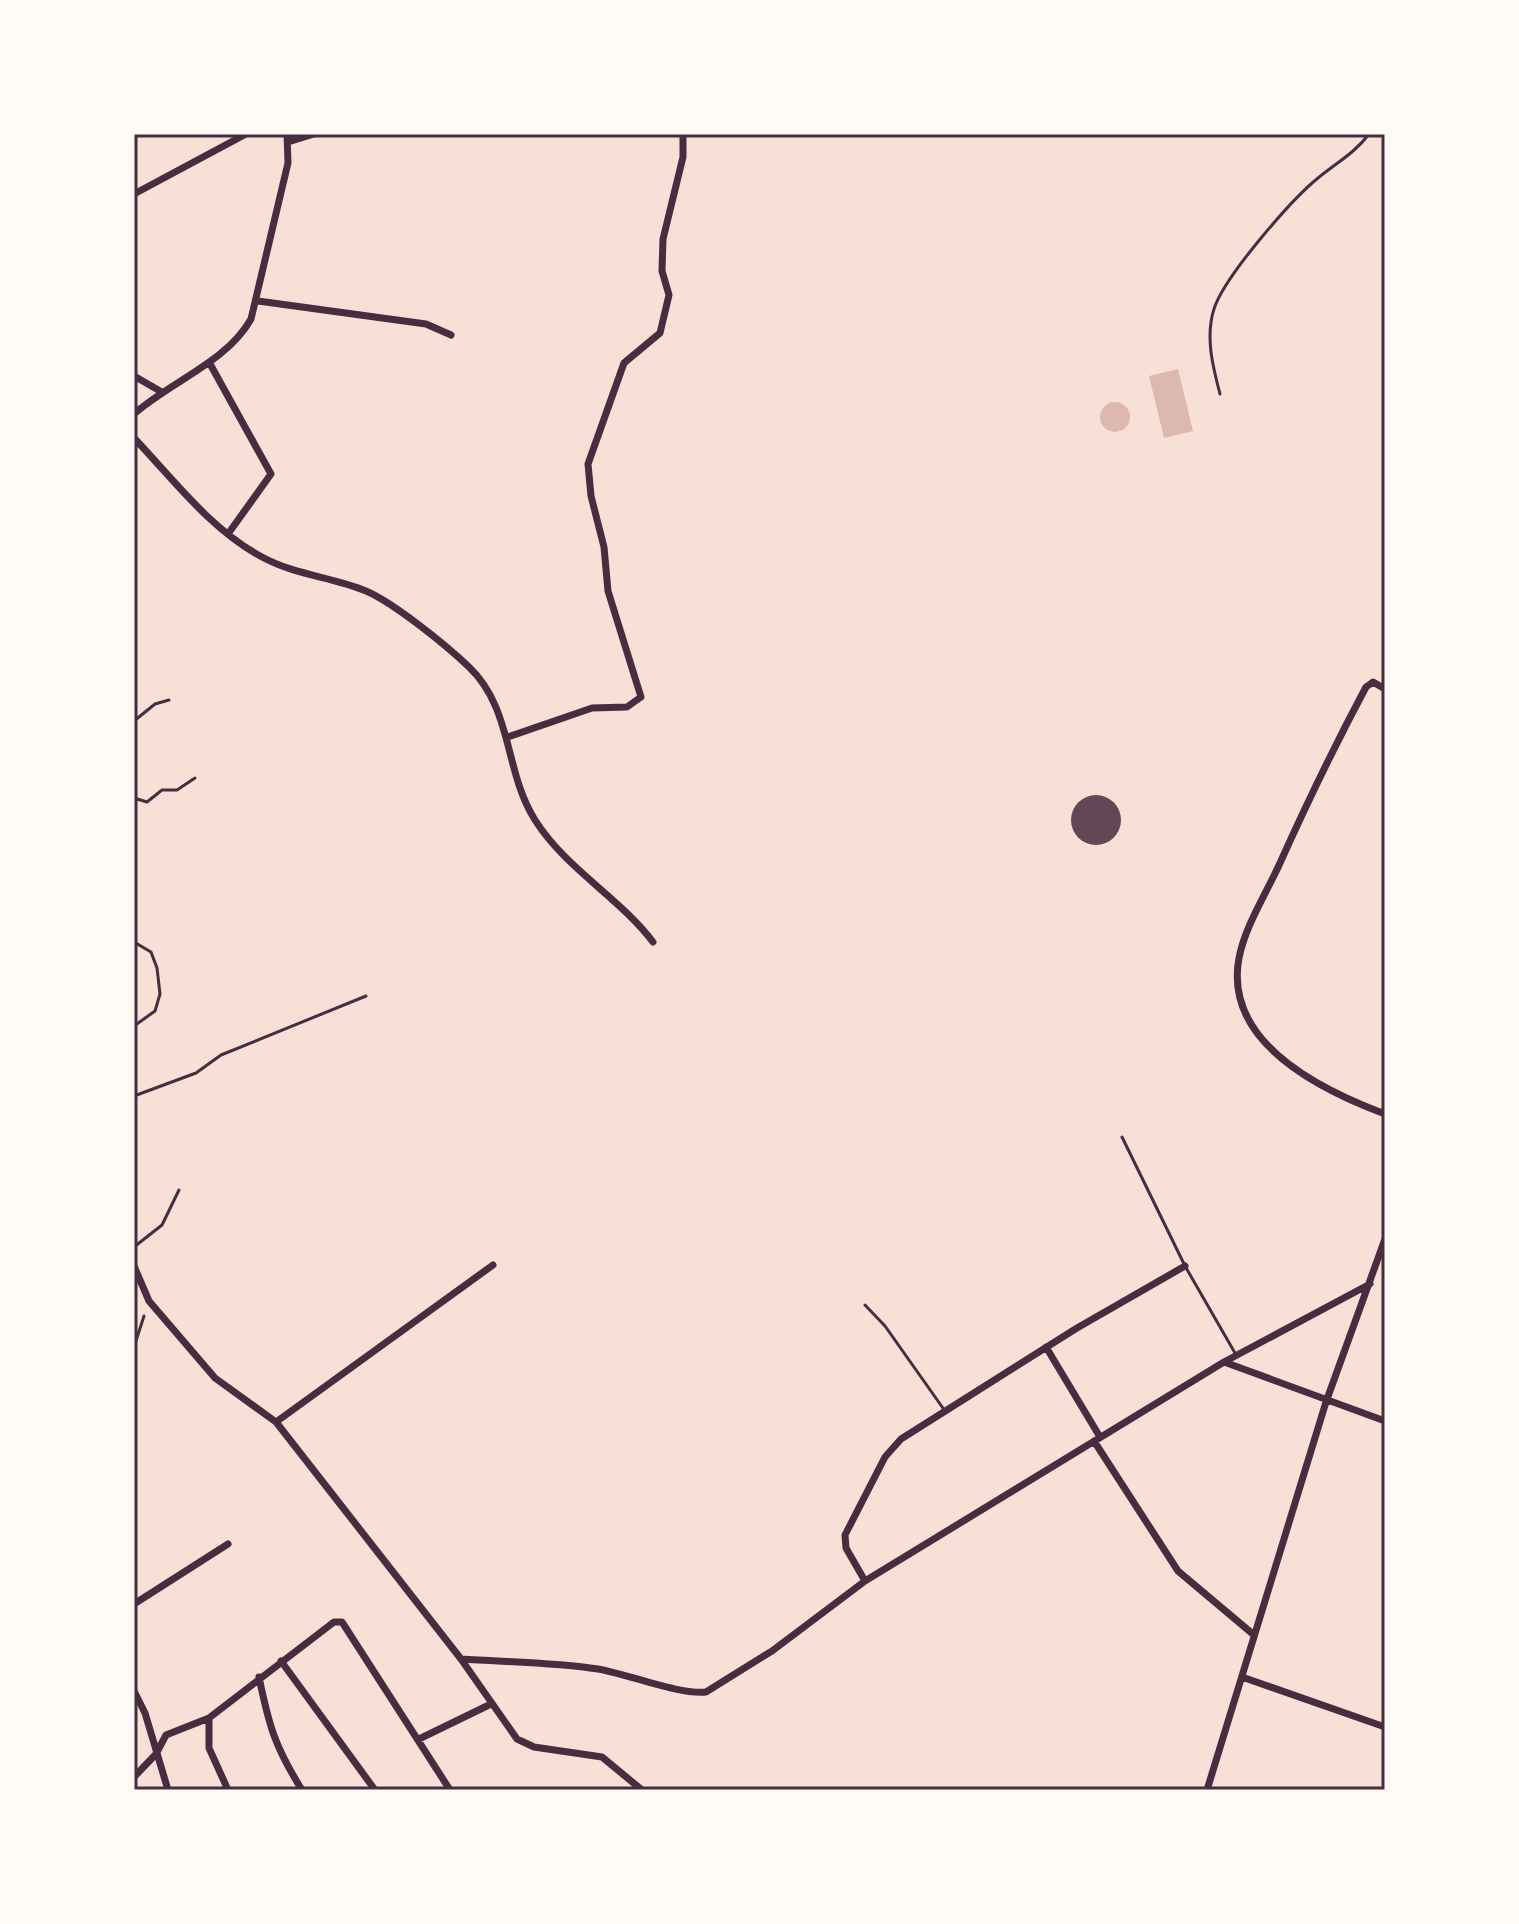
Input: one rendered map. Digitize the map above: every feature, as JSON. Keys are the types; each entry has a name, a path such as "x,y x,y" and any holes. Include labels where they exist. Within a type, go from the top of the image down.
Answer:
{"street":[{"path":"134,194 246,134"},
{"path":"134,414 160,391 209,362 245,330 258,301 288,163 288,138 314,134"},
{"path":"508,737 592,708 627,707 641,697 608,591 604,547 591,496 588,464 624,363 660,333 669,295 662,271 663,239 683,157 683,134"},
{"path":"258,301 426,324 451,335"},
{"path":"209,362 271,474 228,534"},
{"path":"134,376 160,391"},
{"path":"134,438 228,534 282,566 313,578 364,590 392,607 469,667 496,704 508,737 519,787 541,828 653,942"},
{"path":"1385,689 1373,682 1366,687 1317,781 1239,959 1239,992 1249,1020 1270,1049 1305,1077 1385,1114"},
{"path":"1207,1790 1326,1402 1385,1239"},
{"path":"276,1422 493,1265"},
{"path":"134,1266 149,1301 215,1378 276,1422 461,1659 517,1739 534,1747 570,1749 602,1757 642,1790"},
{"path":"865,1581 846,1548 845,1535 885,1457 901,1439 1046,1347 1185,1266"},
{"path":"461,1659 593,1668 640,1677 693,1694 706,1692 772,1651 865,1581 1224,1362 1370,1284"},
{"path":"1046,1347 1097,1439 1178,1571 1254,1635"},
{"path":"1224,1362 1326,1402 1385,1421"},
{"path":"134,1604 228,1544"},
{"path":"134,1777 156,1754 166,1735 209,1718 334,1622 342,1622 450,1790"},
{"path":"281,1661 375,1790"},
{"path":"259,1677 271,1734 302,1790"},
{"path":"1242,1677 1385,1727"},
{"path":"134,1691 145,1713 168,1790"},
{"path":"419,1739 491,1704"},
{"path":"209,1718 209,1748 228,1790"}],"lane":[{"path":"1122,1137 1185,1266 1236,1356"},
{"path":"865,1305 885,1326 945,1411"}],"path":[{"path":"1220,394 1209,337 1214,309 1230,279 1299,195 1349,156 1369,134"},
{"path":"134,721 155,704 169,700"},
{"path":"134,798 147,802 162,790 177,790 195,778"},
{"path":"134,942 151,952 157,968 160,994 155,1011 134,1026"},
{"path":"134,1096 196,1073 221,1055 366,996"},
{"path":"134,1247 162,1225 179,1190"},
{"path":"134,1347 149,1301"}],"shaded area":[{"path":"1178,369 1193,431 1164,438 1149,376"},
{"path":"1115,402 1121,403 1129,411 1129,423 1121,431 1115,432 1109,431 1101,423 1100,417 1101,411 1109,403"}],"building":[{"path":"1096,795 1114,802 1121,820 1114,838 1096,845 1078,838 1071,820 1078,802"}]}
